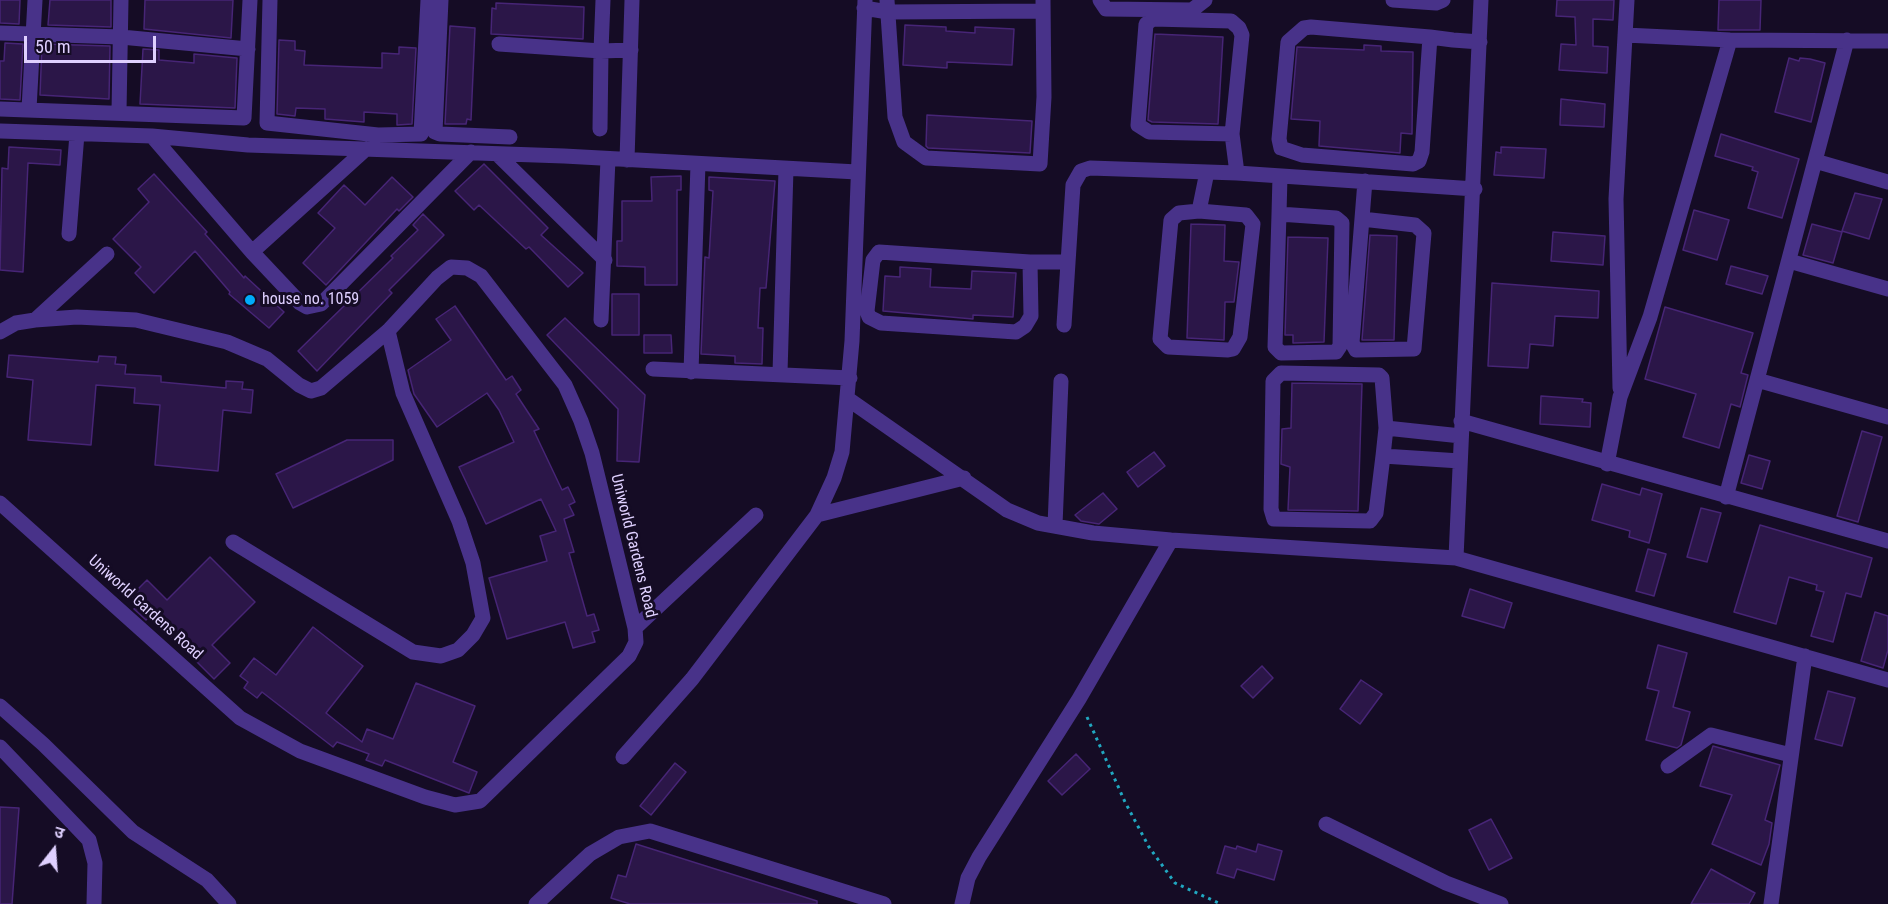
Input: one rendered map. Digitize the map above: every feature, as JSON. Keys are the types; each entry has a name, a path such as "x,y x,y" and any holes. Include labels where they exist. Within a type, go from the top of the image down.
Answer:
{"street":[{"path":"29,109 35,0"},
{"path":"119,112 121,0"},
{"path":"0,109 244,118 250,0"},
{"path":"270,0 267,123 378,135 421,134 428,0"},
{"path":"441,0 435,132 510,137"},
{"path":"600,129 603,0"},
{"path":"627,160 632,0"},
{"path":"1100,0 1106,9 1192,10 1205,0"},
{"path":"1393,0 1436,3 1443,0"},
{"path":"1456,558 1475,189 1481,0"},
{"path":"1620,397 1616,199 1627,0"},
{"path":"623,758 692,679 817,515 834,478 842,452 850,378 865,4 887,6 1043,5 1040,164 926,158 904,142 895,117 887,6"},
{"path":"1232,134 1149,132 1138,125 1146,24 1153,19 1231,21 1239,28 1242,35 1232,134 1237,173"},
{"path":"1430,37 1422,153 1419,160 1413,164 1313,156 1281,148 1279,139 1288,42 1296,33 1311,27 1430,37 1480,42"},
{"path":"0,33 32,36 121,36 248,49"},
{"path":"1625,35 1730,40 1888,40"},
{"path":"1607,464 1620,397 1650,317 1730,40"},
{"path":"1726,497 1847,40"},
{"path":"498,44 601,51 631,50"},
{"path":"0,131 153,136 248,146 428,153 471,152 857,172"},
{"path":"69,234 77,134"},
{"path":"153,136 252,252 300,303 315,307 321,304 471,152"},
{"path":"252,252 366,149"},
{"path":"497,154 605,260"},
{"path":"601,320 608,159"},
{"path":"1815,161 1888,182"},
{"path":"691,372 698,164"},
{"path":"1064,325 1073,185 1082,171 1090,168 1237,173 1475,189"},
{"path":"780,373 786,170"},
{"path":"1199,211 1206,172"},
{"path":"1279,214 1336,218 1342,223 1340,346 1335,352 1281,352 1275,347 1280,176"},
{"path":"1362,219 1415,225 1424,233 1414,349 1356,350 1353,348 1362,219 1365,182"},
{"path":"1199,211 1246,215 1253,224 1240,337 1233,349 1168,347 1160,339 1171,220 1179,213 1199,211"},
{"path":"1030,262 1031,316 1025,326 1016,332 881,323 868,317 873,260 879,252 1030,262 1067,262"},
{"path":"35,320 108,255"},
{"path":"1789,261 1888,290"},
{"name":"Uniworld Gardens Road","path":"0,332 16,323 35,320 76,317 136,320 227,342 267,359 299,386 312,391 321,388 388,331 437,278 451,267 467,268 481,276 565,385 592,453 635,628 636,642 629,656 480,801 455,805 425,797 300,751 240,718 0,503"},
{"path":"233,543 413,652 441,656 458,650 473,635 483,618 473,563 459,521 403,393 388,331"},
{"path":"653,369 691,372 780,373 850,378"},
{"path":"1281,373 1379,375 1382,378 1386,428 1383,456 1376,513 1370,521 1274,519 1271,515 1273,381 1281,373"},
{"path":"1757,380 1888,417"},
{"path":"1056,525 1061,381"},
{"path":"848,399 1007,510 1038,523 1093,533 1171,540 1456,558 1888,680"},
{"path":"1386,428 1461,429 1607,464 1888,541"},
{"path":"1383,456 1460,461"},
{"path":"817,515 964,478"},
{"path":"635,628 756,515"},
{"path":"962,904 968,878 980,857 1078,699 1171,540"},
{"path":"1771,904 1805,656"},
{"path":"0,706 43,744 133,832 207,880 229,904"},
{"path":"1668,766 1711,735 1791,755"},
{"path":"0,747 89,840 95,863 94,904"},
{"path":"1326,824 1446,884 1501,904"},
{"path":"536,904 590,854 620,837 651,831 884,904"}],"path":[{"path":"1078,699 1125,802 1149,847 1175,883 1221,904"}],"building":[{"path":"0,0 20,0 19,24 0,23"},
{"path":"50,0 111,0 111,27 48,25"},
{"path":"145,0 233,0 231,38 144,29"},
{"path":"1557,0 1614,0 1613,20 1593,19 1593,46 1608,47 1607,73 1559,70 1561,44 1576,45 1575,17 1556,16"},
{"path":"1719,0 1761,0 1760,30 1718,30"},
{"path":"496,3 584,7 583,39 491,34 492,8 496,9"},
{"path":"905,25 946,27 946,31 975,33 975,27 1014,29 1012,65 947,62 947,68 903,65"},
{"path":"450,26 475,28 471,120 467,119 466,124 445,124"},
{"path":"1155,34 1223,37 1218,124 1148,120"},
{"path":"279,40 295,41 295,50 305,51 304,65 382,68 382,53 399,54 399,47 416,48 412,124 397,125 397,114 364,112 364,122 325,119 325,109 296,108 295,116 277,114"},
{"path":"5,43 23,44 20,100 0,99 0,61 4,61"},
{"path":"42,44 110,46 109,99 40,95"},
{"path":"1364,45 1381,46 1381,51 1413,52 1412,134 1401,133 1400,153 1319,146 1320,121 1291,119 1297,47 1364,50"},
{"path":"143,49 159,50 159,60 194,63 194,54 237,58 235,108 140,104"},
{"path":"1789,58 1799,61 1800,58 1810,59 1825,63 1811,122 1775,112"},
{"path":"1561,99 1605,104 1604,127 1560,125"},
{"path":"927,115 1032,121 1030,153 928,148 926,146"},
{"path":"1721,134 1799,159 1782,218 1748,208 1758,172 1752,170 1753,167 1715,156"},
{"path":"9,147 61,150 60,165 28,163 23,272 0,270 2,168 8,169"},
{"path":"1501,147 1546,149 1544,178 1494,175 1496,152 1501,153"},
{"path":"484,164 548,228 541,235 583,273 568,287 529,247 526,249 479,205 474,210 455,191"},
{"path":"154,174 207,232 205,234 244,278 245,276 284,312 269,328 229,294 230,292 195,251 154,293 135,273 141,267 113,239 149,202 138,189"},
{"path":"681,176 681,190 677,190 677,285 645,285 645,267 617,266 617,241 622,241 622,201 652,201 651,177"},
{"path":"392,177 413,197 399,211 397,209 326,285 303,263 335,228 318,213 344,185 365,205"},
{"path":"709,177 775,181 766,288 760,288 758,328 763,328 762,364 735,363 735,356 701,354 705,257 709,258 713,191 709,190"},
{"path":"1855,193 1882,199 1869,239 1842,231"},
{"path":"1694,210 1729,220 1717,260 1683,250"},
{"path":"423,214 444,235 389,290 392,293 317,371 298,351 393,258 391,256 418,230 413,225"},
{"path":"1191,224 1225,225 1224,261 1239,262 1234,302 1225,302 1224,340 1187,338"},
{"path":"1812,224 1842,232 1833,263 1803,255"},
{"path":"1553,232 1605,236 1603,265 1551,261"},
{"path":"1370,235 1397,236 1394,340 1362,340"},
{"path":"1288,237 1328,238 1324,342 1293,343 1293,335 1285,335"},
{"path":"1731,266 1768,276 1762,294 1726,284"},
{"path":"900,267 931,269 930,287 971,289 972,271 1016,273 1013,317 973,315 973,319 883,311 885,276 900,277"},
{"path":"1492,283 1599,291 1598,318 1555,316 1553,346 1530,344 1528,368 1488,366"},
{"path":"612,294 639,294 639,335 612,335"},
{"path":"455,306 506,380 512,376 521,390 516,394 539,429 534,431 562,490 568,487 575,502 569,505 574,515 564,519 574,552 569,553 587,616 594,614 599,630 592,632 595,642 573,648 565,622 507,639 489,578 547,561 540,536 556,531 541,499 486,524 459,467 514,442 499,410 487,393 437,427 414,394 408,370 451,340 436,319"},
{"path":"1665,307 1753,333 1741,373 1748,375 1740,407 1731,404 1719,448 1683,437 1696,394 1645,379"},
{"path":"565,318 645,395 639,462 617,461 618,409 547,335"},
{"path":"644,335 671,335 672,353 644,353"},
{"path":"9,355 98,362 99,356 116,357 115,364 126,365 125,374 161,376 161,382 226,388 226,381 243,382 242,389 253,390 251,413 223,410 218,471 155,465 160,405 134,403 135,388 96,385 91,445 28,440 33,380 7,377"},
{"path":"1292,383 1362,384 1358,511 1288,510 1290,467 1281,464 1282,429 1291,428"},
{"path":"1541,396 1583,399 1582,402 1591,403 1590,427 1540,424"},
{"path":"1862,431 1882,437 1858,522 1837,516"},
{"path":"347,440 393,440 393,460 293,508 276,474"},
{"path":"1154,452 1165,466 1138,487 1127,472"},
{"path":"1749,455 1770,461 1762,489 1741,483"},
{"path":"1602,484 1640,495 1642,488 1662,494 1649,543 1629,537 1630,531 1592,520"},
{"path":"1103,493 1117,509 1099,524 1081,521 1075,515"},
{"path":"1701,508 1721,513 1707,562 1687,557"},
{"path":"1760,525 1872,558 1861,597 1846,593 1833,642 1811,636 1824,592 1816,590 1817,585 1789,577 1776,624 1734,612"},
{"path":"1648,549 1666,554 1654,596 1636,591"},
{"path":"210,557 255,602 212,645 230,663 214,679 151,616 146,620 134,609 138,604 131,596 147,580 167,600"},
{"path":"1470,589 1512,603 1504,628 1462,616"},
{"path":"1875,612 1888,616 1888,650 1883,668 1861,661"},
{"path":"313,627 363,666 326,713 362,742 367,729 393,739 416,683 475,706 453,762 477,772 469,793 385,760 382,766 366,760 369,754 337,742 333,747 262,692 257,698 244,688 248,682 240,676 254,658 276,675"},
{"path":"1658,645 1687,653 1673,707 1690,712 1681,745 1677,748 1646,740 1659,691 1647,688"},
{"path":"1262,666 1273,678 1253,698 1241,686"},
{"path":"1361,680 1382,694 1360,724 1340,709"},
{"path":"1828,691 1855,698 1842,746 1815,739"},
{"path":"1713,746 1780,765 1765,820 1772,823 1769,844 1761,865 1712,844 1732,795 1700,786"},
{"path":"1076,754 1090,769 1062,795 1048,781"},
{"path":"675,763 686,772 651,815 640,806"},
{"path":"0,807 19,808 12,904 0,904"},
{"path":"1491,819 1512,858 1489,870 1469,830"},
{"path":"636,844 817,901 817,904 630,904 611,898 618,875 626,877"},
{"path":"1258,844 1282,851 1274,880 1237,869 1234,878 1217,873 1225,846 1236,849 1237,846 1256,852"},
{"path":"1711,869 1755,893 1749,904 1691,904"}],"place":[{"name":"house no. 1059","path":"250,300"}]}
